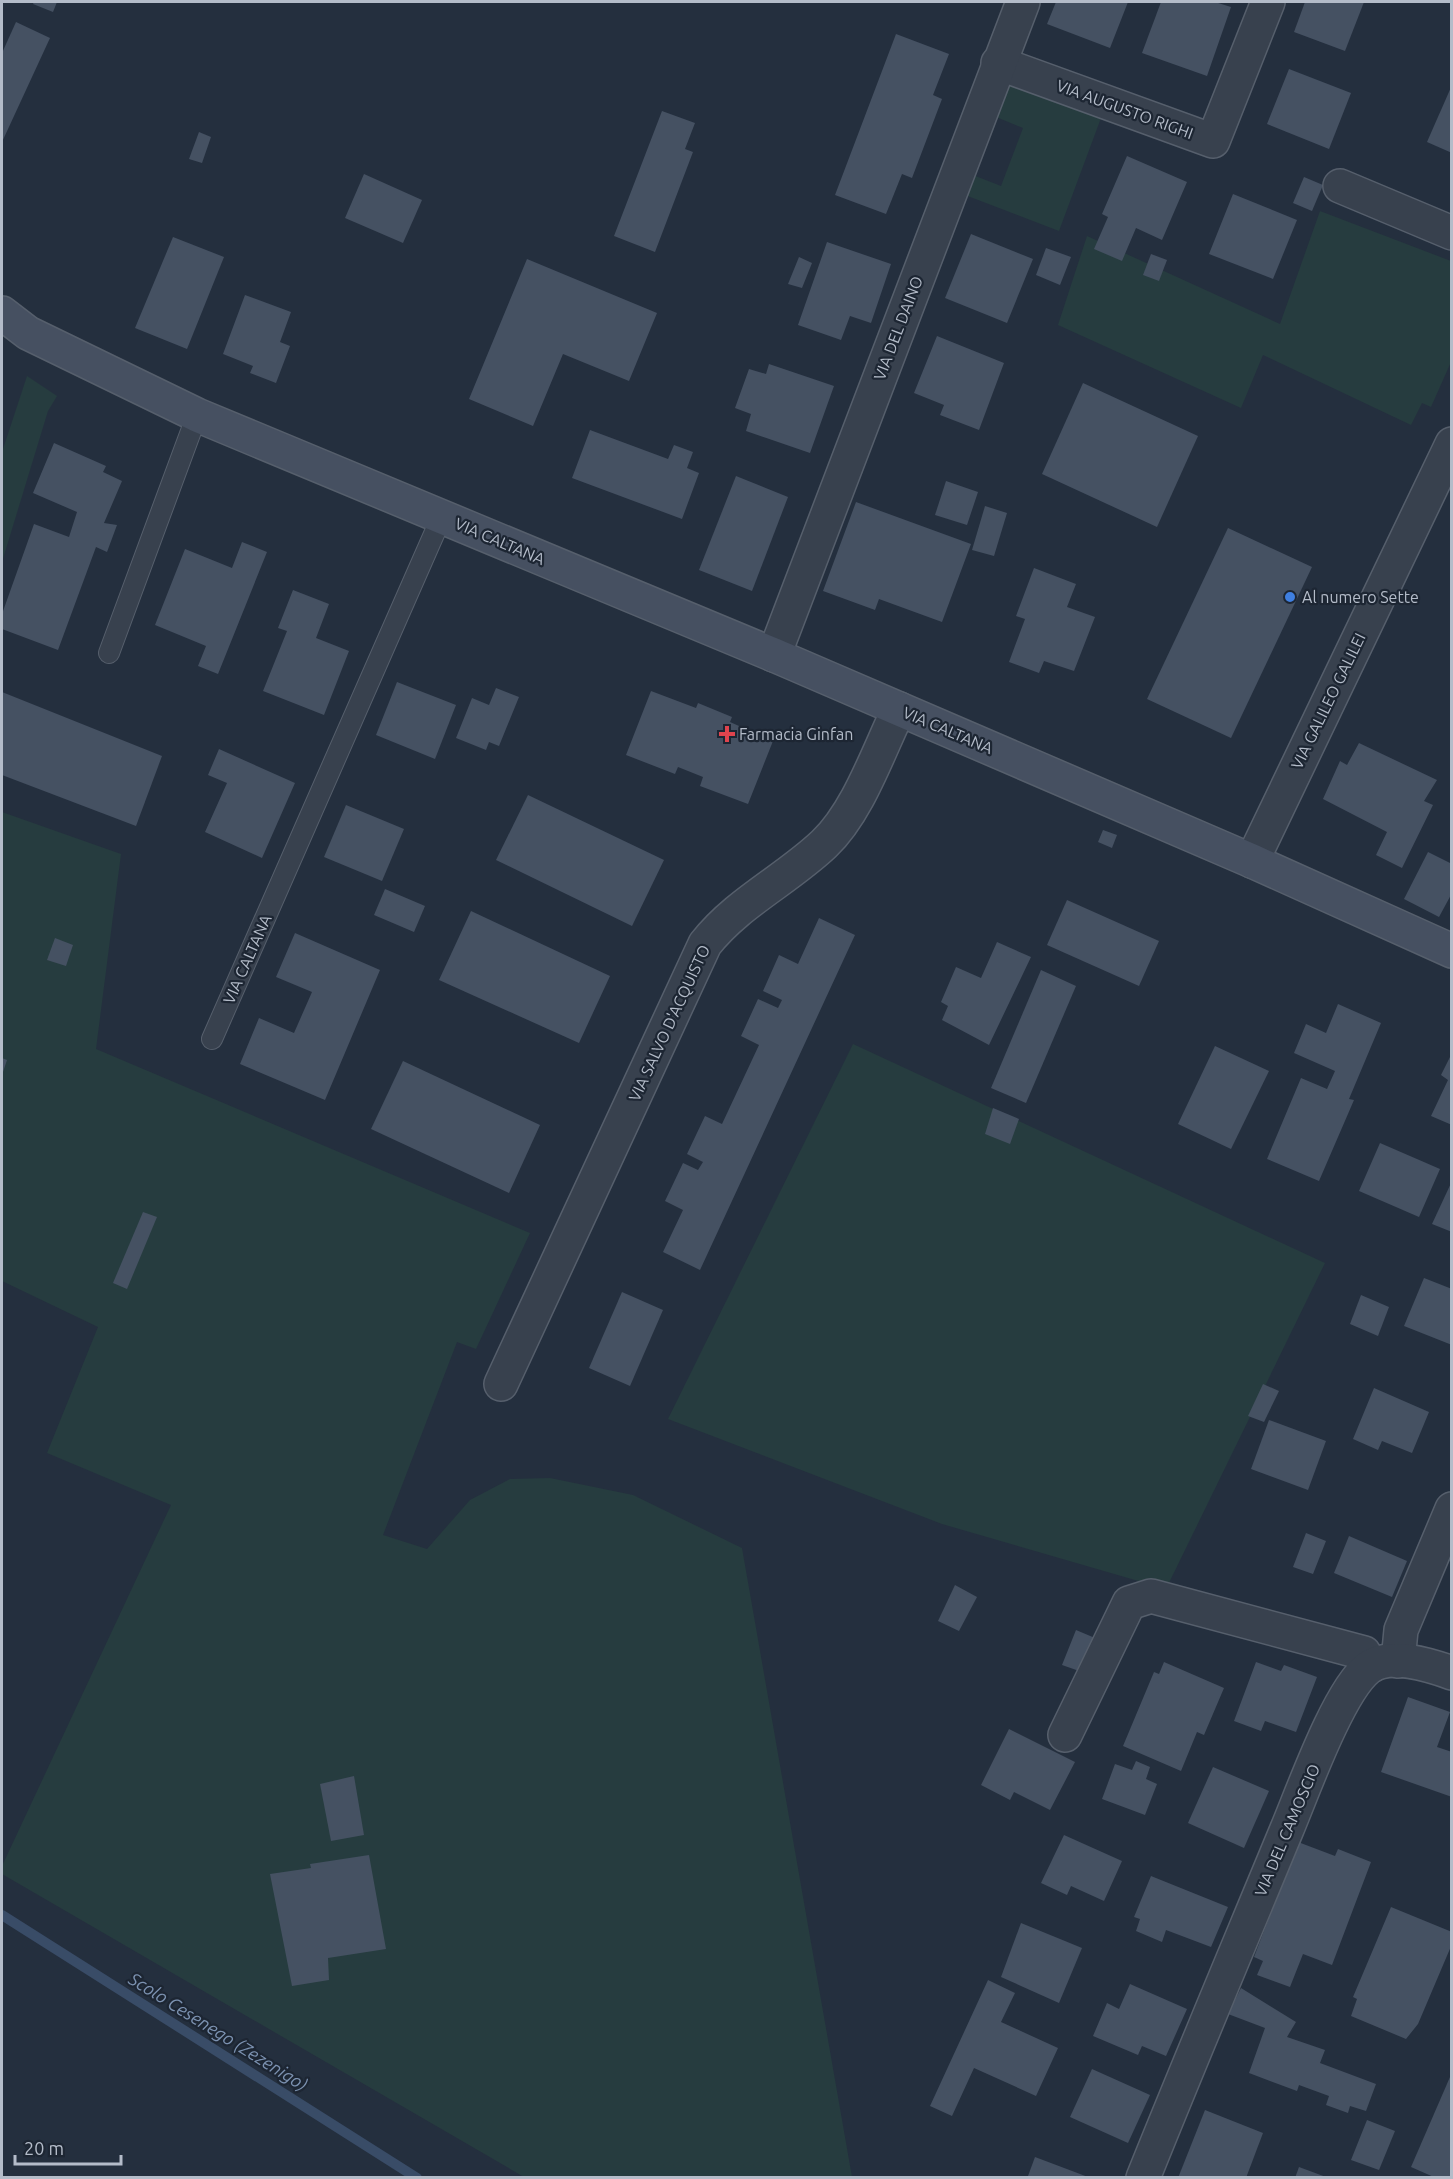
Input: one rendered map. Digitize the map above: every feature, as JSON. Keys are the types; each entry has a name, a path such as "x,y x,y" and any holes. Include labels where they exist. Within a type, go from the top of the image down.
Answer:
{"main road":[{"name":"VIA CALTANA","path":"2,313 28,333 197,415 774,655 1252,861 1452,951"}],"street":[{"name":"VIA DEL DAINO","path":"774,655 1023,2"},
{"name":"VIA AUGUSTO RIGHI","path":"999,63 1212,141 1268,2"},
{"path":"1340,186 1452,234"},
{"name":"VIA GALILEO GALILEI","path":"1252,861 1452,444"},
{"name":"VIA SALVO D'ACQUISTO","path":"501,1384 705,944 720,924 799,866 844,821 899,709"},
{"path":"1384,1664 1401,1630 1452,1509"},
{"path":"1065,1735 1129,1603 1151,1596 1364,1653 1384,1664 1418,1662 1452,1672"},
{"name":"VIA DEL CAMOSCIO","path":"1143,2178 1322,1746 1359,1677 1384,1664"}],"lane":[{"path":"109,653 197,415"},
{"name":"VIA CALTANA","path":"212,1039 442,516"}],"green space":[{"path":"1010,83 1101,118 1059,231 965,195 973,175 1001,186 1023,128 996,117"},
{"path":"1320,211 1451,261 1451,362 1431,407 1422,403 1411,425 1263,355 1241,408 1058,325 1087,236 1280,324"},
{"path":"27,376 57,396 48,411 2,562 2,452"},
{"path":"2,812 121,854 96,1049 530,1233 476,1349 457,1342 383,1535 427,1549 470,1500 510,1479 550,1478 633,1495 742,1548 852,2177 524,2177 2,1874 2,1866 171,1505 47,1453 98,1327 2,1281"},
{"path":"853,1044 1325,1263 1166,1589 942,1524 668,1419"}],"building":[{"path":"34,2 57,2 53,12 33,4"},
{"path":"1056,2 1128,2 1110,48 1047,24"},
{"path":"1161,2 1215,2 1231,7 1207,76 1142,53"},
{"path":"1305,2 1364,2 1345,51 1294,32"},
{"path":"16,22 50,38 2,142 2,53"},
{"path":"896,34 949,54 933,95 942,99 912,178 902,174 886,214 835,195"},
{"path":"1289,69 1351,93 1329,149 1267,124"},
{"path":"1452,85 1452,153 1427,142"},
{"path":"662,111 695,123 685,149 693,152 655,252 614,236"},
{"path":"199,132 211,137 202,163 189,159"},
{"path":"1127,156 1187,182 1162,240 1136,228 1122,261 1094,249 1108,217 1102,214"},
{"path":"364,174 422,200 403,243 345,218"},
{"path":"1304,177 1323,185 1312,211 1293,203"},
{"path":"1233,194 1297,220 1273,279 1209,254"},
{"path":"971,234 1033,259 1007,323 945,298"},
{"path":"173,237 224,257 187,349 135,328"},
{"path":"827,242 891,264 871,323 850,316 841,340 798,325"},
{"path":"1046,248 1071,257 1060,285 1036,275"},
{"path":"1151,254 1167,260 1159,281 1143,275"},
{"path":"799,257 812,263 802,288 788,284"},
{"path":"527,259 657,313 629,381 563,354 533,426 469,399"},
{"path":"245,295 291,312 280,342 290,346 276,383 250,373 253,366 223,354"},
{"path":"937,336 1004,363 979,430 940,415 944,405 914,393"},
{"path":"769,364 834,386 810,453 746,431 751,414 735,408 749,369 766,374"},
{"path":"1083,383 1198,436 1157,527 1042,474"},
{"path":"590,430 668,459 674,445 693,452 687,468 699,473 682,519 572,478"},
{"path":"54,443 106,466 103,472 122,481 104,523 117,525 107,552 96,547 58,650 2,629 2,614 34,524 69,537 77,512 33,493"},
{"path":"736,476 788,497 752,591 699,570"},
{"path":"946,481 978,492 967,525 935,515"},
{"path":"856,502 971,544 942,622 879,599 875,610 823,591"},
{"path":"985,506 1007,513 994,556 972,550"},
{"path":"1228,528 1312,567 1231,738 1147,699"},
{"path":"242,542 267,552 218,674 198,666 206,646 155,625 185,549 232,568"},
{"path":"1034,568 1076,584 1067,607 1095,617 1074,671 1044,661 1039,673 1009,662 1025,619 1016,616"},
{"path":"293,590 329,604 316,638 349,651 324,715 263,691 287,631 278,628"},
{"path":"397,682 456,705 435,759 376,735"},
{"path":"496,688 519,697 499,746 489,742 486,750 456,738 472,698 489,705"},
{"path":"651,691 696,708 698,703 732,717 730,722 773,741 748,804 700,786 703,777 678,767 675,774 626,755"},
{"path":"2,692 162,756 136,826 2,775"},
{"path":"1359,743 1437,780 1424,801 1433,805 1402,868 1376,855 1387,832 1323,799 1340,761 1347,765"},
{"path":"219,749 295,783 262,858 205,832 227,783 208,775"},
{"path":"528,795 664,860 632,926 496,860"},
{"path":"346,805 404,829 382,881 324,857"},
{"path":"1103,830 1117,835 1112,848 1098,842"},
{"path":"1428,852 1452,864 1452,893 1439,917 1404,899"},
{"path":"385,889 425,906 414,932 374,915"},
{"path":"1067,900 1159,941 1139,986 1047,945"},
{"path":"471,911 610,976 579,1043 439,980"},
{"path":"819,918 855,935 700,1270 663,1252 683,1210 665,1201 683,1163 698,1170 703,1162 687,1154 705,1116 722,1124 759,1045 741,1036 758,999 778,1008 782,1000 763,991 779,955 798,964"},
{"path":"295,933 380,970 325,1100 240,1064 259,1018 294,1033 312,992 276,977"},
{"path":"55,938 73,945 66,966 47,960"},
{"path":"997,942 1031,957 989,1045 942,1020 948,1006 941,1002 956,967 981,978"},
{"path":"1041,970 1076,986 1026,1103 991,1088"},
{"path":"1338,1004 1381,1023 1349,1099 1354,1100 1319,1181 1267,1159 1301,1078 1327,1089 1335,1071 1294,1053 1306,1024 1326,1033"},
{"path":"1215,1046 1269,1071 1231,1149 1178,1124"},
{"path":"1452,1053 1452,1125 1431,1116 1448,1080 1441,1075"},
{"path":"2,1058 7,1060 2,1075"},
{"path":"403,1061 540,1125 509,1193 371,1129"},
{"path":"993,1108 1019,1119 1010,1144 985,1134"},
{"path":"1380,1143 1440,1169 1419,1217 1359,1191"},
{"path":"1452,1181 1452,1232 1432,1224"},
{"path":"143,1212 157,1217 127,1289 113,1283"},
{"path":"1424,1278 1452,1289 1452,1345 1404,1326"},
{"path":"622,1292 663,1310 630,1386 589,1368"},
{"path":"1361,1295 1389,1307 1378,1336 1350,1324"},
{"path":"1263,1384 1279,1391 1264,1422 1248,1416"},
{"path":"1374,1388 1429,1412 1412,1453 1382,1441 1378,1450 1353,1439"},
{"path":"1269,1420 1326,1441 1308,1490 1251,1469"},
{"path":"1306,1533 1326,1541 1313,1574 1293,1567"},
{"path":"1349,1536 1407,1561 1392,1597 1334,1573"},
{"path":"955,1585 977,1597 959,1631 938,1621"},
{"path":"1076,1630 1095,1638 1082,1672 1062,1665"},
{"path":"1164,1662 1224,1688 1204,1735 1197,1732 1181,1771 1123,1746 1154,1672 1159,1674"},
{"path":"1256,1662 1281,1671 1284,1665 1317,1677 1296,1732 1265,1721 1261,1731 1234,1721"},
{"path":"1408,1697 1450,1712 1437,1747 1452,1752 1452,1797 1381,1772"},
{"path":"1009,1729 1075,1762 1050,1810 1014,1792 1010,1800 981,1785"},
{"path":"1136,1761 1150,1767 1146,1779 1157,1784 1145,1815 1102,1799 1115,1764 1132,1770"},
{"path":"1213,1767 1269,1791 1244,1848 1188,1823"},
{"path":"354,1776 364,1835 331,1841 320,1784"},
{"path":"1064,1835 1122,1861 1104,1901 1071,1886 1067,1895 1041,1883"},
{"path":"1298,1842 1335,1856 1338,1849 1371,1862 1332,1965 1303,1954 1290,1987 1257,1975 1263,1961 1254,1957"},
{"path":"369,1855 386,1949 328,1958 329,1980 292,1986 270,1874 311,1868 310,1864"},
{"path":"1151,1876 1228,1907 1211,1947 1166,1930 1162,1942 1136,1931 1140,1919 1134,1917"},
{"path":"1391,1907 1452,1932 1452,1944 1418,2024 1406,2039 1351,2016 1357,1999 1353,1997"},
{"path":"1021,1923 1082,1948 1059,2003 1001,1977"},
{"path":"988,1980 1015,1993 1001,2022 1058,2048 1036,2096 974,2068 952,2116 930,2106"},
{"path":"1130,1984 1187,2009 1166,2056 1142,2046 1138,2055 1093,2036 1107,2003 1119,2009"},
{"path":"1241,1988 1296,2022 1287,2037 1325,2050 1320,2063 1376,2084 1366,2111 1350,2106 1348,2113 1326,2105 1329,2096 1299,2085 1297,2091 1249,2073 1265,2028 1228,2014"},
{"path":"1092,2069 1150,2095 1128,2143 1070,2117"},
{"path":"1450,2077 1452,2178 1436,2178 1411,2167"},
{"path":"1205,2110 1263,2133 1246,2178 1178,2178"},
{"path":"1367,2120 1395,2131 1379,2170 1351,2160"},
{"path":"1035,2157 1088,2178 1032,2178 1028,2176"},
{"path":"1299,2167 1326,2177 1295,2178"}],"waterway":[{"name":"Scolo Cesenego (Zezenigo)","path":"2,1915 417,2178"}],"place":[{"name":"Al numero Sette","path":"1290,597"},
{"name":"Farmacia Ginfan","path":"727,734"}]}
